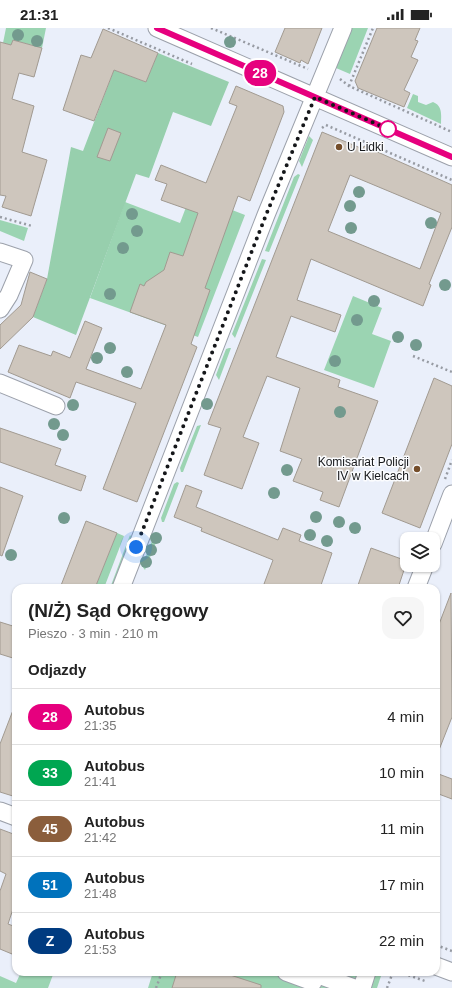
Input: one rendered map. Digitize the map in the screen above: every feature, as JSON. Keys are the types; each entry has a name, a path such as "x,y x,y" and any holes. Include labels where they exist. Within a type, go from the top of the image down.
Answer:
{"street":[{"path":"157,28 452,157"},
{"path":"122,584 266,215 343,28"},
{"path":"0,252 24,260 9,295 0,309"},
{"path":"0,383 56,406"},
{"path":"438,532 452,494"},
{"path":"418,584 422,572"},
{"path":"0,811 12,816"},
{"path":"440,968 452,972"},
{"path":"297,976 313,982 315,976"},
{"path":"321,976 354,988"},
{"path":"362,988 366,976"}],"path":[{"path":"211,28 304,68 308,69 312,66"},
{"path":"349,86 372,28"},
{"path":"338,77 349,86 452,132"},
{"path":"318,134 321,128 326,126 452,180"},
{"path":"0,217 32,226"},
{"path":"412,356 452,372"},
{"path":"440,946 452,951"},
{"path":"156,988 160,976"},
{"path":"387,988 392,976"},
{"path":"411,976 432,983"}],"green space":[{"path":"6,28 46,28 42,48 13,40 11,45 3,43"},
{"path":"352,28 368,28 350,74 336,68"},
{"path":"158,53 229,82 211,126 173,112 149,178 136,174 76,335 33,317 47,279 71,147 83,151 114,70 146,82"},
{"path":"413,94 418,96 418,102 426,105 433,102 440,108 441,124 407,108"},
{"path":"309,136 313,140 302,167 299,161"},
{"path":"298,174 300,175 269,252 265,251 294,177"},
{"path":"191,194 245,215 198,337 90,298 125,202 180,223"},
{"path":"0,220 28,228 24,241 0,231"},
{"path":"262,259 266,260 235,338 232,334"},
{"path":"353,296 382,308 372,334 391,341 374,388 324,370"},
{"path":"231,348 219,380 216,375 226,349"},
{"path":"201,425 183,472 181,472 180,468 197,426"},
{"path":"177,482 179,483 164,522 162,522 161,518 174,484"},
{"path":"117,533 124,536 106,584 97,584"},
{"path":"130,535 134,540 117,584 112,584"},
{"path":"159,535 145,570 142,566 154,536"},
{"path":"0,976 16,983 19,976 52,976 48,988 0,988"},
{"path":"152,976 381,976 377,988 148,988"}],"building":[{"path":"285,28 322,28 308,64 301,60 300,63 275,52"},
{"path":"377,28 420,28 415,40 418,41 411,57 418,60 404,90 410,93 404,107 358,88 355,81"},
{"path":"103,29 158,53 146,82 114,70 94,121 63,110 81,55 91,58"},
{"path":"13,40 42,48 34,77 19,73 12,99 34,106 22,152 47,160 31,216 2,207 6,196 0,195 0,42 11,45"},
{"path":"236,86 283,106 284,112 250,201 238,196 205,288 210,290 191,344 197,347 137,502 103,489 136,403 76,382 70,398 8,372 19,345 51,356 53,351 70,358 85,321 102,328 86,369 141,389 166,325 130,312 140,284 144,286 146,282 164,270 170,252 183,256 198,213 161,200 167,184 155,180 161,165 206,183 237,106 229,103"},
{"path":"108,128 121,133 110,161 97,157"},
{"path":"322,132 363,149 364,146 452,185 452,227 429,284 431,285 423,306 311,259 297,300 341,315 335,332 291,316 276,357 340,380 338,387 378,401 339,507 320,500 323,492 293,481 302,459 280,451 300,388 267,376 243,437 259,443 242,489 204,475 221,428 208,424","holes":["350,175 441,213 420,269 328,231"]},
{"path":"30,272 47,279 33,317 0,349 0,325 21,305"},
{"path":"434,378 452,386 452,444 420,528 382,513"},
{"path":"0,428 61,449 55,465 86,476 81,491 0,462"},
{"path":"186,485 202,491 196,507 278,540 283,528 301,535 299,541 332,553 321,584 264,584 273,560 201,531 202,528 174,517"},
{"path":"0,487 23,496 2,556 0,555"},
{"path":"86,521 117,533 97,584 62,584"},
{"path":"371,548 400,558 400,572 403,572 399,584 358,584"},
{"path":"451,593 452,717 440,747 440,622"},
{"path":"0,622 12,626 12,658 0,654"},
{"path":"12,713 12,796 0,792 0,744"},
{"path":"440,774 452,779 452,799 440,794"},
{"path":"0,829 12,834 12,912 8,924 12,926 12,954 0,949 0,891 6,874 0,871"},
{"path":"176,976 233,976 261,985 261,988 172,988"}],"bus line":[{"name":"28","path":"157,28 452,157"}],"place":[{"name":"U Lidki","path":"339,147"},
{"name":"Komisariat Policji IV w Kielcach","path":"417,469"}],"route":[{"path":"136,547 266,215 315,97 388,129"}]}
